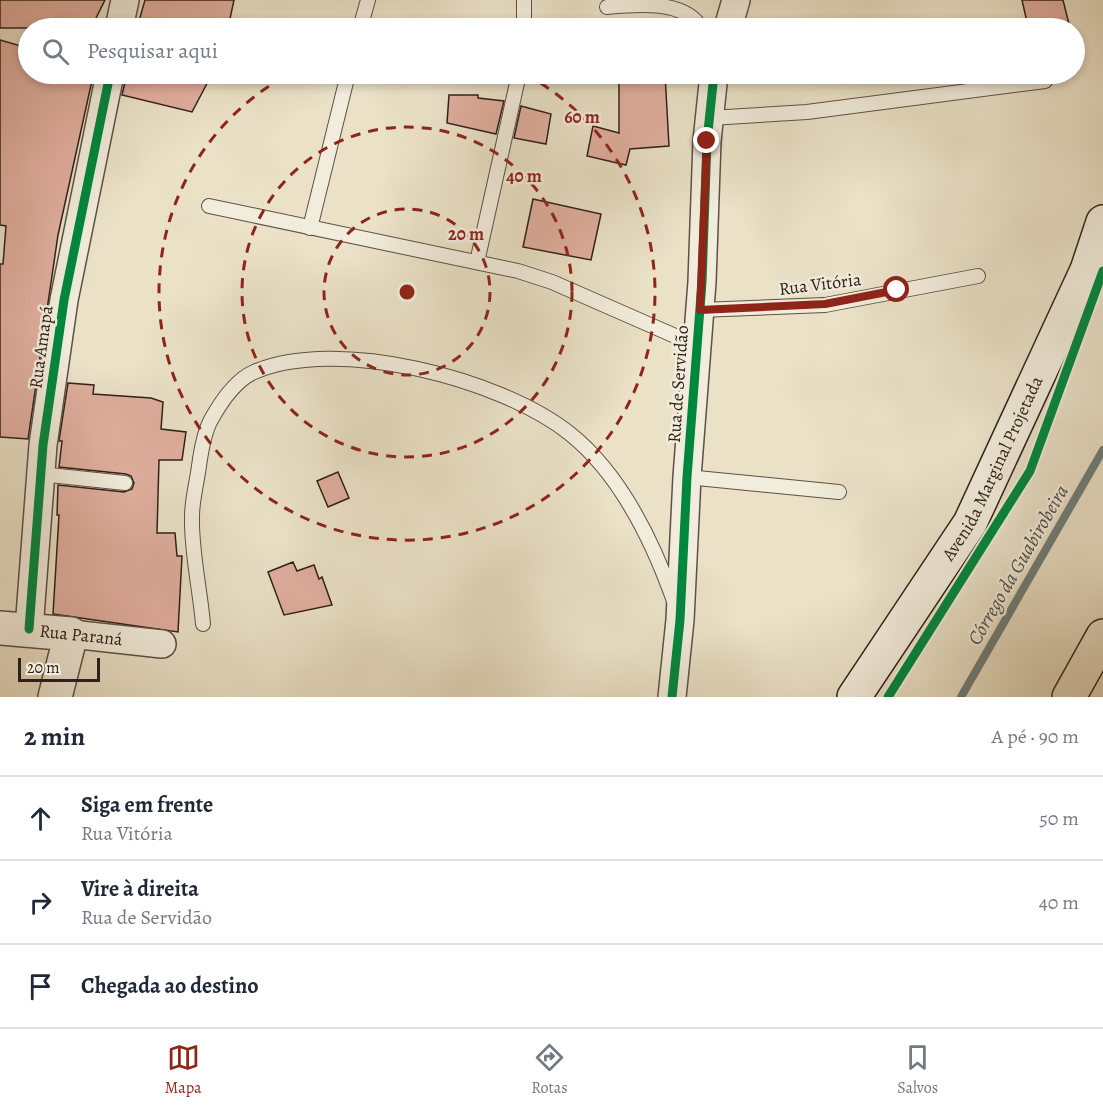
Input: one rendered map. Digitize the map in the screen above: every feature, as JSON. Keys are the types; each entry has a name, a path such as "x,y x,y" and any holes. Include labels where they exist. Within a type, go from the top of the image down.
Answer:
{"highway":[{"path":"1068,697 1103,636"}],"main road":[{"name":"Avenida Marginal Projetada","path":"854,697 970,524 1087,270 1103,222"},
{"name":"Rua Paraná","path":"14,629 71,634"},
{"path":"55,697 71,634"}],"street":[{"path":"121,18 125,0"},
{"path":"731,18 736,0"},
{"name":"Rua Amapá","path":"14,629 40,474 64,300 108,84"},
{"name":"Rua de Servidão","path":"672,697 680,620 712,84"},
{"name":"Rua Paraná","path":"71,634 162,644"}],"lane":[{"path":"363,18 368,0"},
{"path":"524,0 524,18"},
{"path":"607,6 657,3 680,7 695,18"},
{"path":"310,228 346,84"},
{"path":"477,262 517,84"},
{"path":"710,118 807,112 1022,84"},
{"path":"209,206 518,271 552,282 698,346"},
{"name":"Rua Vitória","path":"700,310 825,304 978,276"},
{"path":"203,624 192,516 201,454 210,421 227,395 252,373 290,360 330,357 387,363 437,374 511,400 569,433 597,460 625,499 662,567 680,620"},
{"path":"40,474 125,483"},
{"path":"687,477 839,492"}],"building":[{"path":"0,0 105,0 96,18 18,18 18,28 0,28"},
{"path":"145,0 234,0 230,18 140,18"},
{"path":"1022,0 1063,0 1068,18 1026,18"},
{"path":"0,40 18,45 18,84 91,84 58,235 28,439 0,437 0,264 3,264 6,226 0,225"},
{"path":"125,84 207,84 192,112 122,95"},
{"path":"619,84 666,84 669,146 630,149 626,165 587,156 593,126 619,133"},
{"path":"449,95 478,95 478,98 504,101 496,134 447,123"},
{"path":"521,106 551,114 546,144 514,138"},
{"path":"533,199 601,214 591,260 523,247"},
{"path":"68,383 94,385 93,394 151,398 163,402 161,429 186,432 182,460 159,460 157,533 175,533 177,556 182,556 178,632 53,614 59,515 57,515 58,485 124,492 132,489 134,483 131,476 126,474 59,467 62,441 59,441"},
{"path":"338,472 349,498 328,507 317,481"},
{"path":"293,562 297,571 314,565 319,579 322,577 332,605 284,615 268,572"}],"waterway":[{"name":"Córrego da Guabirobeira","path":"961,697 1103,450"}],"cycle path":[{"path":"29,629 43,445 64,300 108,84"},
{"path":"672,697 680,620 687,477 702,282 707,141 713,84"},
{"path":"888,697 1030,471 1103,271"}],"route":[{"path":"707,141 700,310 825,304 897,290"}]}
